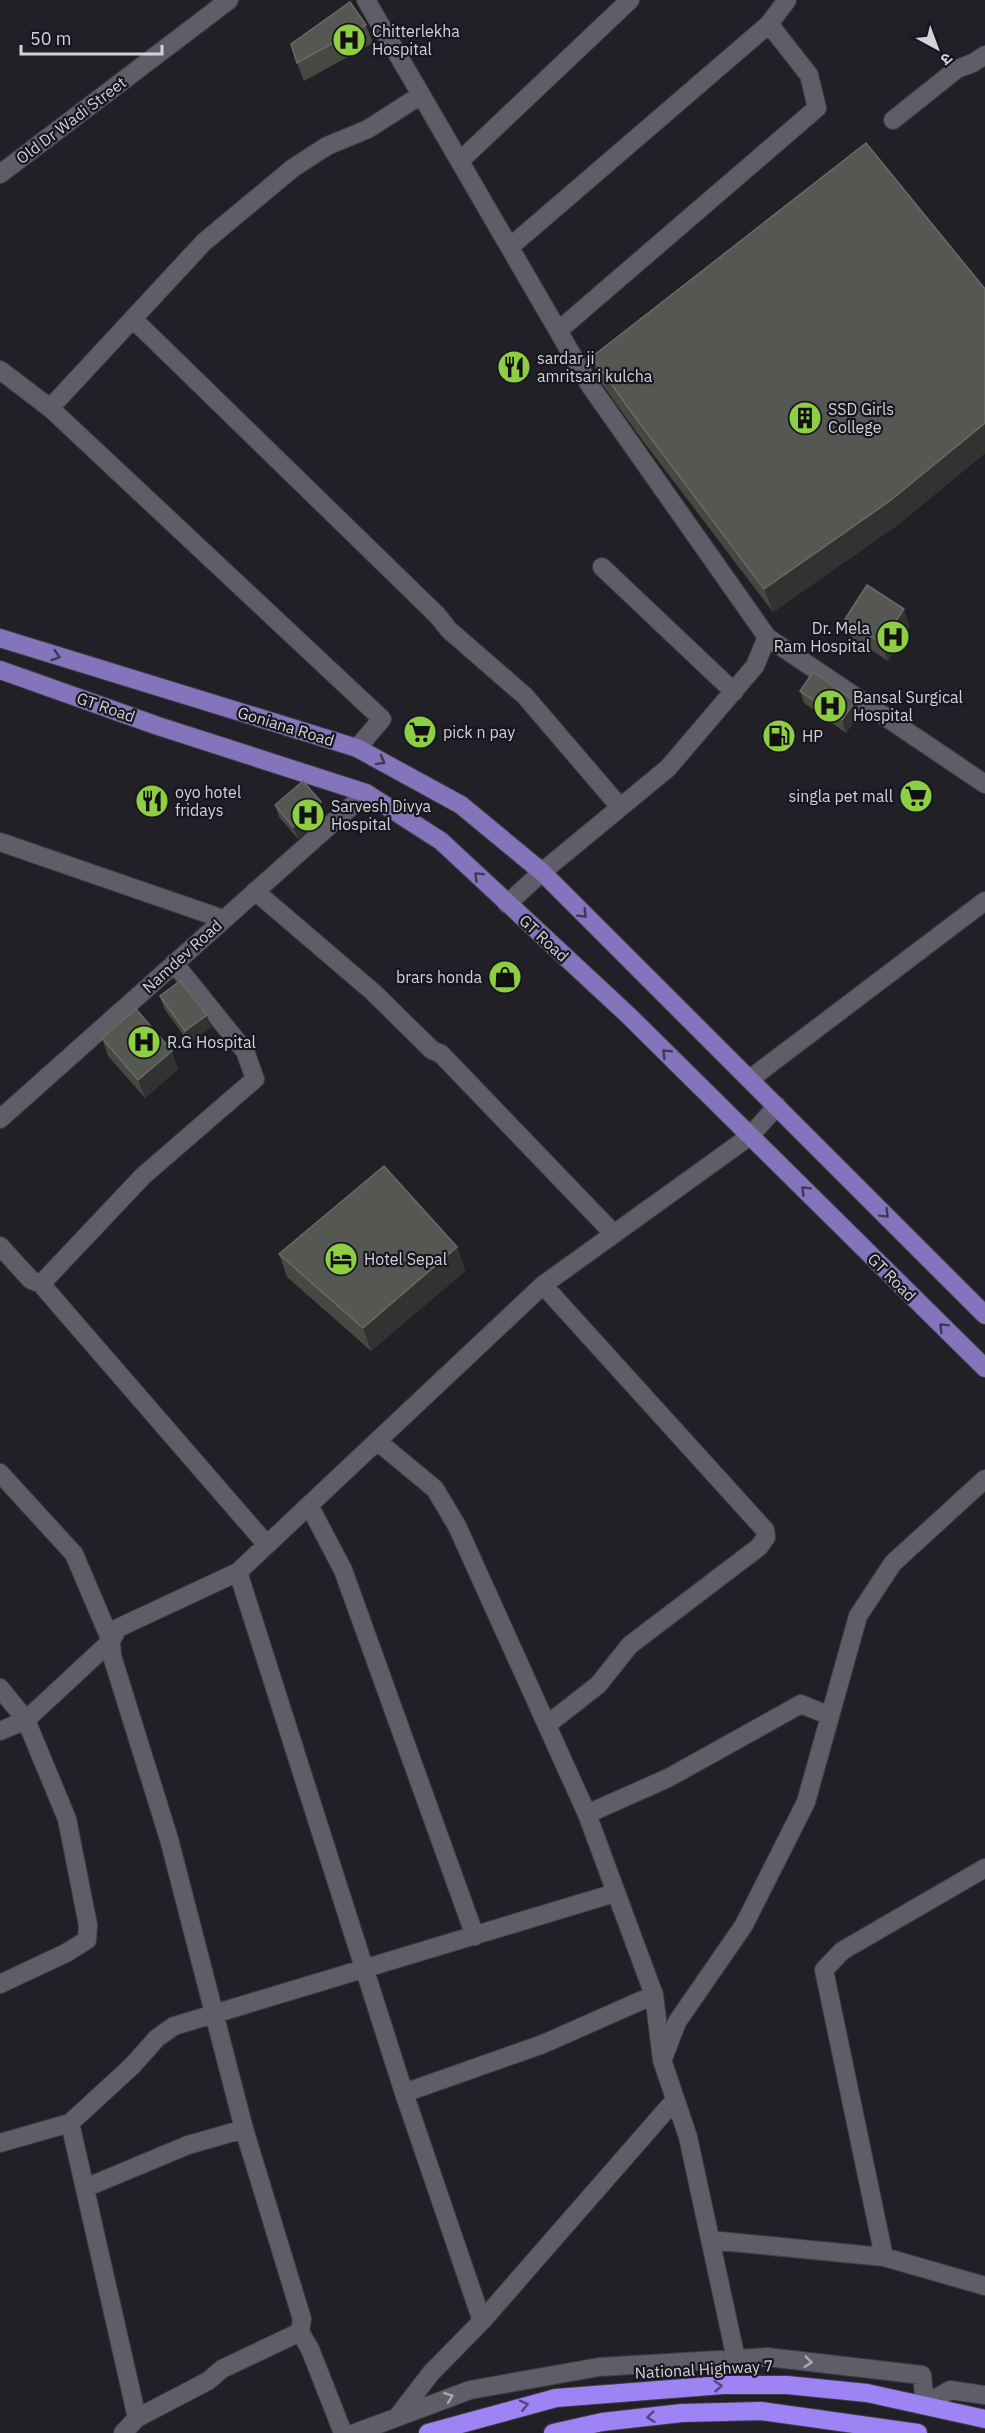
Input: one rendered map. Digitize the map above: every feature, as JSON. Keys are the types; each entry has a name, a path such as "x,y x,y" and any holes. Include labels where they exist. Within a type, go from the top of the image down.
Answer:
{"highway":[{"name":"National Highway 7","path":"428,2433 468,2420 556,2398 723,2385 787,2385 867,2393 985,2419"},
{"path":"553,2433 602,2422 682,2413 762,2411 918,2433"}],"main road":[{"name":"Goniana Road","path":"0,638 357,748 461,805 542,872"},
{"name":"GT Road","path":"0,670 158,726 366,793 441,842 627,1015 985,1368"},
{"path":"542,872 985,1315"}],"street":[{"name":"Old Dr Wadi Street","path":"0,174 229,0"},
{"path":"366,0 589,384 767,637 985,783"},
{"path":"460,161 630,0"},
{"path":"510,247 768,24 787,0"},
{"path":"558,331 817,108 809,75 768,24"},
{"path":"893,120 957,69 979,59 985,77"},
{"path":"50,408 204,242 294,168 327,146 368,129 421,95"},
{"path":"133,319 437,615 448,630 525,696 620,807"},
{"path":"0,370 50,408 382,719 357,748"},
{"path":"602,567 734,692"},
{"path":"507,904 542,872 668,768 755,666 767,637"},
{"name":"Namdev Road","path":"0,1119 366,793"},
{"path":"0,842 223,919"},
{"path":"255,891 373,992 432,1050 441,1054 614,1234"},
{"path":"750,1079 985,901"},
{"path":"41,1284 143,1176 255,1079 245,1051 174,963"},
{"path":"0,1731 26,1720 111,1641 118,1628 238,1572 543,1285 750,1136 777,1106"},
{"path":"0,1246 31,1280 41,1284 267,1545"},
{"path":"543,1285 765,1530 766,1537 759,1547 630,1645 597,1685 548,1724"},
{"path":"377,1441 435,1489 457,1526 587,1814 654,1995 662,2060 688,2137 736,2359"},
{"path":"0,1473 74,1554 111,1641 112,1656 169,1839 244,2129 302,2319 300,2332 310,2349 343,2433"},
{"path":"662,2060 677,2022 744,1925 806,1802 858,1616 893,1563 985,1479"},
{"path":"309,1505 343,1570 476,1936"},
{"path":"238,1572 404,2093 482,2321"},
{"path":"0,1688 26,1720 67,1819 88,1925 87,1940 66,1953 0,1984"},
{"path":"587,1814 668,1778 801,1704 830,1716"},
{"path":"884,2257 824,1970 842,1951 985,1868"},
{"path":"0,2143 70,2123 132,2066 164,2032 214,2013 615,1893"},
{"path":"404,2093 543,2044 654,1995"},
{"path":"398,2416 431,2373 482,2321 674,2101"},
{"path":"70,2123 136,2418"},
{"path":"85,2188 188,2145 244,2129"},
{"path":"710,2240 884,2257 985,2286"},
{"path":"123,2433 131,2427 136,2418 208,2381 222,2369 300,2332"},
{"path":"355,2433 470,2390 599,2367 767,2358 922,2374 925,2405 950,2390 985,2395"}],"building":[{"path":"350,2 366,25 297,63 291,44"},
{"name":"SSD Girls College","path":"866,143 985,289 985,423 891,500 764,589 592,357"},
{"path":"867,585 904,609 881,643 845,619"},
{"path":"813,672 855,701 842,720 800,691"},
{"path":"303,781 321,802 293,827 275,805"},
{"path":"180,981 207,1015 185,1031 160,996"},
{"path":"136,1009 172,1051 138,1080 102,1038"},
{"path":"384,1166 457,1247 363,1328 279,1254"}],"place":[{"name":"Chitterlekha Hospital","path":"349,40"},
{"name":"sardar ji amritsari kulcha","path":"514,367"},
{"name":"SSD Girls College","path":"805,418"},
{"name":"Dr. Mela Ram Hospital","path":"893,637"},
{"name":"Bansal Surgical Hospital","path":"830,706"},
{"name":"pick n pay","path":"420,732"},
{"name":"HP","path":"779,736"},
{"name":"singla pet mall","path":"916,796"},
{"name":"oyo hotel fridays","path":"152,801"},
{"name":"Sarvesh Divya Hospital","path":"308,815"},
{"name":"brars honda","path":"505,977"},
{"name":"R.G Hospital","path":"144,1042"},
{"name":"Hotel Sepal","path":"341,1259"}]}
